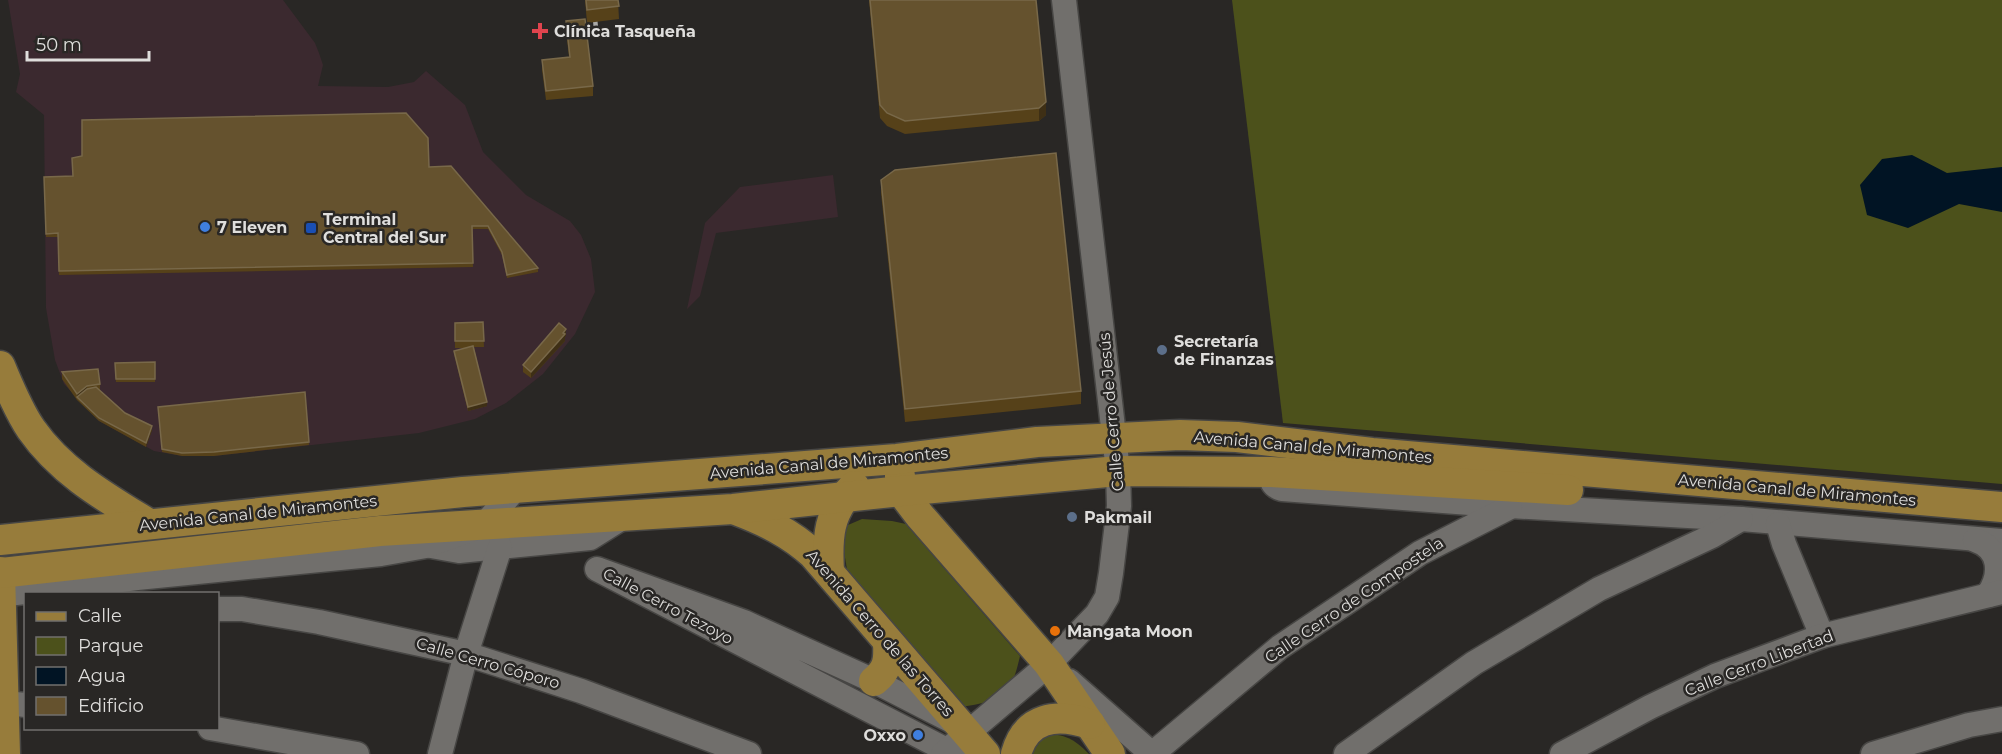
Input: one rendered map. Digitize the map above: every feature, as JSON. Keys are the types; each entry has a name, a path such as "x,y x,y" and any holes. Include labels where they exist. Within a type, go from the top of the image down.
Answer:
{"main road":[{"path":"0,366 30,427 62,465 106,498 149,524"},
{"name":"Avenida Canal de Miramontes","path":"0,540 517,487 897,459 1037,442 1180,435 1237,437 1372,453 2002,507"},
{"path":"1271,472 1277,461 1288,455 1340,459 1372,453"},
{"path":"829,572 828,534 834,514 843,498 862,479 897,459 901,491 920,516 1049,663 1110,754"},
{"name":"Avenida Canal de Miramontes","path":"0,573 380,531 492,536 625,516 733,509 1118,471 1271,472 1781,504 2002,523"},
{"name":"Avenida Cerro de las Torres","path":"733,509 769,523 798,540 829,572 966,741"},
{"path":"0,573 0,595 15,704 5,754"},
{"path":"874,681 882,675 887,664 888,644"},
{"path":"1016,754 1024,734 1032,726 1044,721 1066,719 1090,724"}],"street":[{"name":"Calle Cerro de Jesús","path":"943,754 966,741 1049,663 1097,614 1107,597 1119,506 1118,471 1064,0"},
{"name":"Avenida Canal de Miramontes","path":"1271,472 1273,485 1282,489 1510,506 1741,519 1778,524 2002,541"},
{"name":"Avenida Canal de Miramontes","path":"46,592 138,586 228,570 381,554 492,536 517,487"},
{"name":"Calle Cerro de Compostela","path":"1152,754 1280,647 1420,553 1510,506"},
{"path":"1687,516 1692,519 1696,529 1696,536 1690,547"},
{"path":"1346,754 1474,663 1599,589 1690,547 1741,519"},
{"path":"1778,524 1822,636"},
{"name":"Avenida Canal de Miramontes","path":"380,531 426,546"},
{"path":"440,754 466,654 492,536"},
{"path":"1966,539 1982,542 1997,555 2000,569 1995,593"},
{"name":"Calle Cerro Tezoyo","path":"597,569 744,622 874,681 966,741 597,569"},
{"path":"228,570 230,588 242,609"},
{"name":"Avenida Canal de Miramontes","path":"0,595 24,593"},
{"name":"Calle Cerro Libertad","path":"1562,754 1650,707 1715,676 1822,636 1995,593"},
{"name":"Calle Cerro Cóporo","path":"219,609 242,609 375,633 466,654 581,691 749,754"},
{"path":"1049,663 1152,754"},
{"path":"1874,754 1969,726 2002,719"},
{"path":"216,730 357,754"}],"shaded area":[{"name":"Terminal Central del Sur","path":"8,0 283,0 315,43 323,65 318,86 388,87 414,82 426,71 465,105 483,152 526,195 570,221 581,235 591,259 595,292 575,334 543,374 506,403 475,419 419,433 214,456 182,456 154,451 99,421 64,384 55,360 46,308 44,115 16,92 20,74"},
{"path":"833,175 838,217 716,233 700,296 687,309 705,223 740,187"}],"green space":[{"path":"1232,0 2002,0 2002,484 1283,423"},
{"path":"862,519 906,524 1020,656 1013,680 1003,694 987,702 962,707 848,575 843,546 844,535 848,525"},
{"path":"1043,733 1069,738 1089,754 1033,754"}],"water":[{"path":"1912,155 1947,173 2002,167 2002,212 1959,204 1908,228 1867,215 1860,185 1882,159"}],"building":[{"path":"586,0 618,0 619,6 587,10"},
{"path":"870,0 1036,0 1046,102 1039,108 905,121 887,113 880,105"},
{"path":"585,19 593,86 546,91 542,60 570,57 566,21"},
{"path":"406,113 428,138 429,167 451,166 538,268 507,275 502,252 488,226 472,226 473,263 59,271 58,233 46,234 44,177 73,176 72,158 82,156 82,120"},
{"path":"1056,153 1081,391 905,409 881,180 895,170"},
{"path":"483,322 484,341 455,341 455,323"},
{"path":"559,323 566,329 563,333 565,334 531,372 523,365"},
{"path":"473,346 487,402 468,407 454,351"},
{"path":"155,362 155,379 116,379 115,363"},
{"path":"98,369 100,384 87,386 77,394 62,372"},
{"path":"96,387 125,413 152,426 146,443 99,418 77,397 87,389"},
{"path":"305,392 309,442 214,452 182,453 162,449 158,407"}],"railway":[{"path":"593,0 597,38"}],"place":[{"name":"Clínica Tasqueña","path":"540,31"},
{"name":"7 Eleven","path":"205,227"},
{"name":"Terminal Central del Sur","path":"311,228"},
{"name":"Secretaría de Finanzas","path":"1162,350"},
{"name":"Pakmail","path":"1072,517"},
{"name":"Mangata Moon","path":"1055,631"},
{"name":"Oxxo","path":"918,735"}]}
